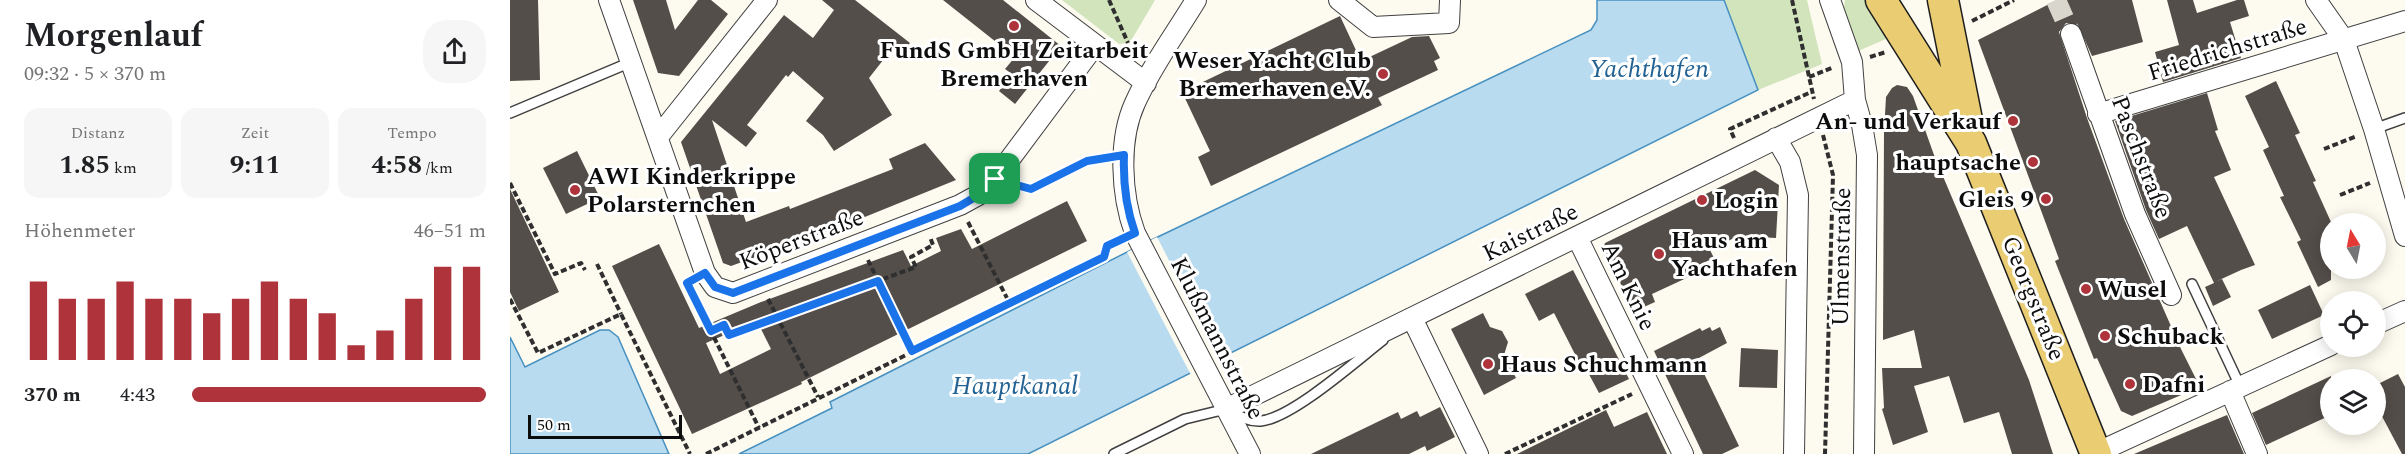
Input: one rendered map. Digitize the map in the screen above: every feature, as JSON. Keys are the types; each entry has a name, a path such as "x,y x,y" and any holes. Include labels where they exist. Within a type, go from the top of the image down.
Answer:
{"main road":[{"name":"Georgstraße","path":"1881,0 1971,143 2096,453"},
{"name":"Georgstraße","path":"1943,0 1971,143"}],"street":[{"name":"Köperstraße","path":"609,0 705,273 715,287 733,293 960,206 982,193 995,179 1095,45"},
{"path":"658,136 767,0"},
{"path":"1036,0 1146,83"},
{"name":"Klußmannstraße","path":"1196,0 1134,104 1124,155 1123,173 1128,214 1138,239 1250,454"},
{"path":"1339,0 1373,27 1449,23 1450,0"},
{"path":"2316,0 2344,40 2374,129 2405,236"},
{"name":"Ulmenstraße","path":"1834,5 1843,64 1855,100 1865,145 1868,187 1864,454"},
{"name":"Friedrichstraße","path":"2098,114 2405,21"},
{"name":"Paschstraße","path":"2070,34 2135,214 2171,295"},
{"name":"Kaistraße","path":"1226,409 1855,100"},
{"path":"1776,138 1790,162 1797,195 1794,454"},
{"name":"Am Knie","path":"1577,237 1683,454"},
{"path":"2386,320 2405,311"},
{"path":"1412,318 1478,454"},
{"path":"2096,453 2320,350"},
{"path":"2235,389 2258,454"}],"lane":[{"path":"510,113 631,62"},
{"path":"2374,129 2405,118"},
{"path":"2192,284 2235,389"},
{"path":"1114,454 1185,419 1226,409 1240,417 1259,421 1284,414 1412,318"}],"path":[{"path":"1792,0 1809,77 1843,64"},
{"path":"1965,24 2014,0"},
{"path":"1743,154 1730,129 1811,92"},
{"path":"1819,117 1833,175 1825,454"},
{"path":"2324,149 2374,129"},
{"path":"995,179 1031,189 1087,161 1124,155"},
{"path":"2340,195 2388,177"},
{"path":"510,183 555,274 581,263 585,270"},
{"path":"960,206 1009,302"},
{"path":"711,331 724,325 729,335 916,267 911,257 933,245 924,220"},
{"path":"706,454 1009,302 1104,257 1107,246 1138,239"},
{"path":"861,244 912,351"},
{"path":"597,264 690,454"},
{"path":"705,273 687,283 759,428"},
{"path":"760,283 818,398"},
{"path":"510,299 538,353 621,314"},
{"path":"1505,454 1650,386"}],"green space":[{"path":"1062,0 1155,0 1132,39 1119,44"},
{"path":"1724,0 1807,0 1822,64 1758,90"},
{"path":"1845,0 1870,0 1895,35 1856,52 1844,7"}],"water":[{"name":"Yachthafen","path":"1597,0 1724,0 1758,90 1028,454 739,454 832,408 830,402 1143,244 1591,30 1597,20"},
{"path":"600,330 609,330 618,337 669,454 510,454 510,337 525,367"}],"pier":[{"path":"1157,237 1221,361 1191,375 1127,252"}],"building":[{"path":"510,0 538,0 540,80 510,81"},
{"path":"633,0 666,0 675,30 698,0 711,0 728,14 679,76 658,73"},
{"path":"822,0 855,0 910,43 899,56 891,50 869,78 892,115 834,151 823,135 806,121 824,98 793,71 788,77 786,75 747,125 757,133 746,147 712,120 746,222 789,206 790,209 893,169 889,159 925,143 956,180 850,223 731,266 723,263 681,142 784,15 813,38 834,10"},
{"path":"943,0 1003,0 1061,46 1015,104 999,91 1012,74 1005,69 1015,57"},
{"path":"2057,0 2132,0 2143,42 2092,56 2078,25 2066,23 2059,32 2124,219 2200,387 2132,416 2121,411 2097,358 2094,359 2055,261 2059,259 1978,40"},
{"path":"2167,0 2193,0 2197,13 2237,0 2244,0 2249,16 2230,22 2241,58 2163,82 2155,52 2179,45"},
{"path":"1340,16 1361,61 1412,37 1429,36 1440,58 1434,61 1438,70 1378,98 1382,105 1211,186 1198,157 1210,151 1182,92"},
{"path":"2276,81 2300,133 2295,135 2316,181 2313,182 2327,213 2320,213 2320,279 2331,280 2318,287 2297,242 2301,240 2280,197 2284,196 2263,150 2269,147 2245,96"},
{"path":"1897,85 1907,87 1913,96 1934,155 2029,380 2053,454 2012,454 1999,412 1964,423 1949,376 1914,386 1928,432 1893,445 1882,409 1884,408 1882,368 1922,368 1914,330 1883,340 1884,132 1886,97"},
{"path":"2207,93 2218,130 2215,131 2231,170 2214,177 2255,265 2241,270 2215,282 2222,279 2231,297 2213,306 2205,287 2214,283 2187,226 2159,239 2146,210 2115,121"},
{"name":"AWI Kinderkrippe Polarsternchen","path":"577,151 600,198 566,214 543,168"},
{"name":"Haus am Yachthafen","path":"1755,170 1779,185 1776,238 1738,236 1710,250 1714,258 1690,269 1693,275 1652,294 1655,302 1635,311 1603,250 1605,243"},
{"path":"510,189 559,292 519,311 510,292"},
{"path":"1067,201 1087,241 801,382 802,384 692,434 612,266 659,244 699,328 761,302 903,250 911,266 941,251 936,238 961,229 972,249","holes":["757,321 771,349 720,374 706,343"]},
{"path":"1573,270 1629,379 1599,393 1584,365 1581,366 1554,313 1539,321 1525,294"},
{"path":"2310,285 2320,306 2320,317 2272,339 2258,310"},
{"name":"Haus Schuchmann","path":"1483,313 1490,327 1502,331 1508,342 1504,355 1516,378 1484,395 1451,329"},
{"path":"1710,327 1712,331 1720,327 1727,343 1697,359 1739,446 1722,454 1703,454 1654,351 1700,328 1702,331"},
{"path":"1741,348 1778,350 1777,388 1739,387"},
{"path":"2398,374 2405,387 2405,454 2402,454 2386,424 2386,380"},
{"path":"2320,381 2320,420 2266,445 2252,413"},
{"path":"1440,407 1455,437 1427,451 1425,446 1409,454 1311,454 1398,412 1401,419 1417,411 1420,417"},
{"path":"1606,410 1614,427 1647,412 1667,454 1517,454"},
{"path":"2227,415 2244,454 2134,454 2186,432"}],"tunnel":[{"path":"2056,0 2071,34"}],"place":[{"name":"FundS GmbH Zeitarbeit Bremerhaven","path":"1014,26"},
{"name":"Weser Yacht Club Bremerhaven e.V.","path":"1383,74"},
{"name":"An- und Verkauf","path":"2013,121"},
{"name":"hauptsache","path":"2033,162"},
{"name":"AWI Kinderkrippe Polarsternchen","path":"575,190"},
{"name":"Gleis 9","path":"2046,199"},
{"name":"Login","path":"1702,200"},
{"name":"Haus am Yachthafen","path":"1659,254"},
{"name":"Wusel","path":"2086,289"},
{"name":"Schuback","path":"2105,336"},
{"name":"Haus Schuchmann","path":"1488,364"},
{"name":"Dafni","path":"2130,384"}],"route":[{"path":"1124,155 1123,173 1128,214 1135,233 1107,246 1104,257 912,351 878,281 729,335 724,325 711,331 687,283 705,273 715,287 733,293 960,206 982,193 995,179 1031,189 1087,161 1124,155"}],"water label":[{"name":"Hauptkanal","path":"1015,385"}]}
